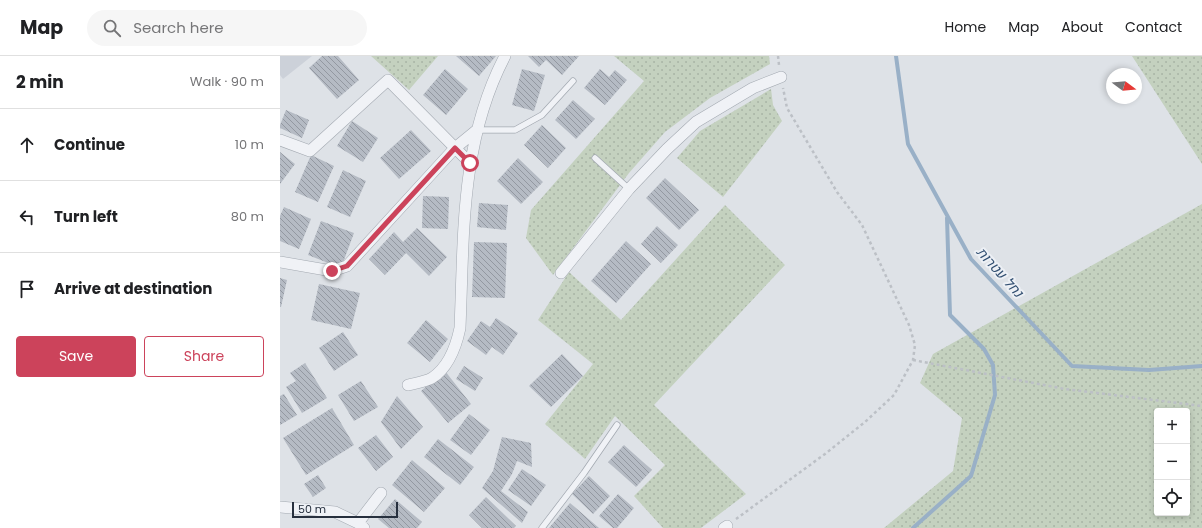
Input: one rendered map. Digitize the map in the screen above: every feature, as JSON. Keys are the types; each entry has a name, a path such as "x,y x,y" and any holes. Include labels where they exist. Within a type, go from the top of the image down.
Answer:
{"street":[{"path":"408,385 431,378 446,365 456,344 460,328 467,178 477,130 494,77 505,56"},
{"path":"561,273 629,189 667,149 696,122 753,88 781,77"},
{"path":"280,140 310,151 388,80 470,163"},
{"path":"280,262 332,271 347,266 455,148 477,130"},
{"path":"280,507 335,512 361,525 381,492"}],"lane":[{"path":"477,130 514,130 542,114 573,81"},
{"path":"596,158 629,189"},
{"path":"542,528 584,473 617,425"}],"path":[{"path":"725,527 825,454 865,422 894,395 914,360 915,345 909,325 862,225 837,192 788,108 778,56"},
{"path":"914,360 1065,389 1202,406"}],"shaded area":[{"path":"280,56 312,56 283,79 280,75"}],"green space":[{"path":"371,56 438,56 409,90"},
{"path":"614,56 769,56 770,64 710,98 665,132 629,173 553,275 526,238 531,210 644,81"},
{"path":"1132,56 1202,56 1202,164 1142,71 1142,68 1140,68"},
{"path":"771,89 773,105 782,121 723,197 677,158 700,131"},
{"path":"1202,204 1202,528 884,528 953,471 962,418 920,383 933,354"},
{"path":"725,205 785,265 654,405 746,494 701,528 663,528 634,496 665,465 615,416 585,459 545,424 593,364 538,320 569,272 621,320"}],"building":[{"path":"322,56 338,56 359,80 337,99 309,68"},
{"path":"456,56 496,56 479,76"},
{"path":"528,56 579,56 562,75 546,60 539,67"},
{"path":"445,69 468,89 446,115 423,95"},
{"path":"522,69 545,75 534,111 512,105"},
{"path":"600,69 609,77 615,70 627,80 605,105 584,88"},
{"path":"573,100 595,119 576,139 555,120"},
{"path":"286,110 309,120 302,138 280,128"},
{"path":"352,121 378,138 363,162 337,146"},
{"path":"542,125 566,148 548,168 524,145"},
{"path":"411,130 431,151 399,179 380,158"},
{"path":"280,152 295,164 280,184"},
{"path":"311,155 334,166 318,202 295,192"},
{"path":"518,158 543,182 521,204 497,181"},
{"path":"343,170 366,181 350,217 327,207"},
{"path":"665,178 699,210 679,230 646,198"},
{"path":"423,196 449,197 448,229 422,228"},
{"path":"479,203 508,205 506,230 477,227"},
{"path":"284,207 311,219 299,249 280,241 280,216"},
{"path":"321,221 354,233 341,268 308,255"},
{"path":"657,226 678,245 661,263 641,244"},
{"path":"417,228 447,257 429,276 406,253 385,275 369,259 394,232 403,242"},
{"path":"626,241 651,264 616,303 591,281"},
{"path":"474,242 507,243 505,298 472,297"},
{"path":"280,278 287,280 281,307 280,307"},
{"path":"319,284 360,293 351,329 311,320"},
{"path":"496,318 518,333 503,355 492,347 486,355 467,341 481,321 490,327"},
{"path":"426,320 448,339 430,362 407,343"},
{"path":"343,332 358,355 334,371 319,348"},
{"path":"562,354 583,376 551,407 529,386"},
{"path":"305,363 327,398 302,413 286,387 296,381 290,373"},
{"path":"464,366 483,378 475,391 456,379"},
{"path":"445,371 471,404 448,423 421,391"},
{"path":"361,381 378,407 354,421 338,395"},
{"path":"284,394 297,415 280,425 280,396"},
{"path":"397,396 423,427 401,449 381,422"},
{"path":"332,408 354,445 306,475 283,438"},
{"path":"469,414 490,430 471,455 450,440"},
{"path":"376,435 393,457 376,471 358,448"},
{"path":"502,437 531,443 532,467 517,461 512,474 501,491 528,512 522,523 482,488 493,471"},
{"path":"438,439 474,467 460,485 424,457"},
{"path":"624,445 652,470 636,487 608,462"},
{"path":"412,460 445,488 424,512 392,485"},
{"path":"522,469 546,485 531,506 508,490"},
{"path":"318,475 326,488 313,497 304,484"},
{"path":"589,476 610,496 593,514 572,494"},
{"path":"618,494 634,508 617,528 613,528 599,516"},
{"path":"486,497 516,526 514,528 482,528 469,515"},
{"path":"395,499 422,522 417,528 389,528 378,519"},
{"path":"570,503 599,528 549,528"}],"waterway":[{"name":"נחל עטרות","path":"896,56 908,144 971,259 1072,366 1149,370 1202,366"},
{"path":"913,528 971,476 995,395 993,365 984,349 950,315 947,218"}],"route":[{"path":"332,271 347,266 455,148 470,163"}]}
